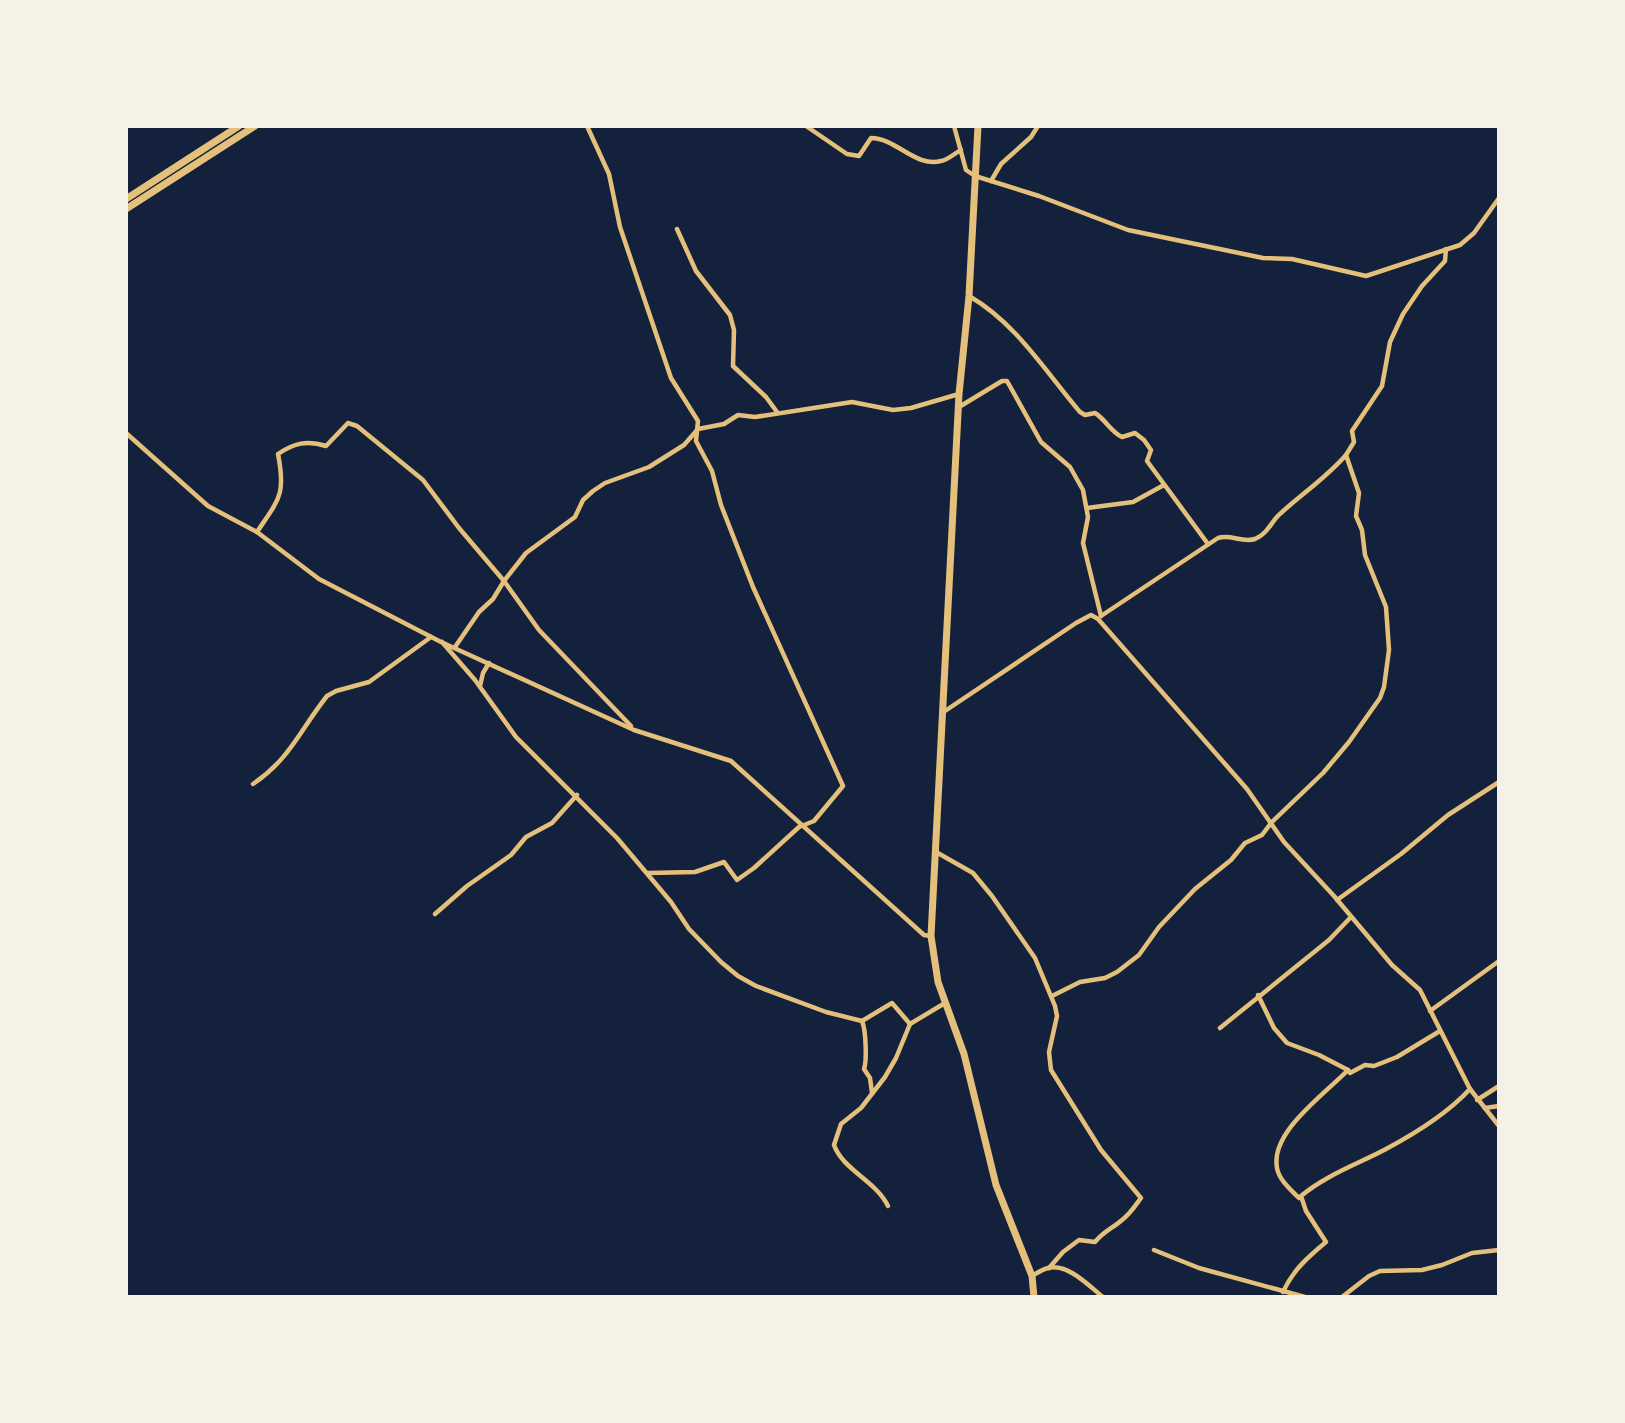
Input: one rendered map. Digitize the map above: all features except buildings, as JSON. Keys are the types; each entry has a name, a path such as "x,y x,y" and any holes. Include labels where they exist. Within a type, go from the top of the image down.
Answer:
{"highway":[{"path":"126,199 239,126"},
{"path":"126,209 255,126"},
{"path":"978,126 969,296 959,394 930,936 938,982 964,1054 996,1185 1032,1276 1034,1297"}],"street":[{"path":"586,126 609,174 620,228 671,378 698,421 696,441 712,471 721,505 733,530 752,587 843,786 814,821 799,827 737,880 724,862 695,872 648,873"},
{"path":"806,126 847,155 859,156 871,138 881,138 929,162 941,161 961,150"},
{"path":"954,126 966,170 975,176 1039,196 1128,230 1263,258 1292,259 1366,276 1460,246 1474,233 1499,198"},
{"path":"991,181 1001,164 1031,137 1038,126"},
{"path":"677,229 696,271 730,315 734,330 733,366 766,397 778,413"},
{"path":"941,714 1057,634 1091,615 1099,617 1208,544 1223,536 1247,541 1258,538 1273,525 1279,514 1330,474 1354,442 1352,431 1382,386 1395,330 1422,286 1446,261 1446,249"},
{"path":"969,296 986,305 1005,322 1080,412 1085,415 1095,413 1104,418 1116,435 1122,437 1135,433 1144,440 1151,450 1147,461 1208,544"},
{"path":"959,407 1002,381 1007,381 1041,442 1073,471 1083,489 1088,517 1083,542 1099,617 1247,789 1271,823 1392,965 1414,984 1477,1100 1499,1126"},
{"path":"455,647 504,581 537,543 575,517 583,499 605,483 649,467 684,445 698,429 724,424 738,415 755,417 792,413 852,402 893,410 911,408 959,394"},
{"path":"257,532 279,499 283,480 278,454 288,447 310,440 326,446 348,423 357,426 423,480 458,528 504,581 539,630 634,730"},
{"path":"126,433 208,506 257,532 319,579 442,642 634,730 731,761 923,935 930,936"},
{"path":"1052,996 1080,982 1105,978 1139,955 1159,927 1195,889 1231,860 1245,843 1262,835 1271,823 1293,805 1336,758 1374,708 1384,687 1389,650 1387,607 1365,555 1362,530 1356,516 1359,493 1346,455"},
{"path":"1087,508 1133,502 1164,485"},
{"path":"253,784 272,772 283,760 327,696 369,682 431,636"},
{"path":"442,642 480,687 516,737 577,796 648,873 690,929 738,976 800,1003 862,1021 892,1003 910,1024"},
{"path":"480,687 483,673 489,663"},
{"path":"1338,900 1401,854 1448,815 1499,782"},
{"path":"435,914 484,872 511,855 526,837 552,822 577,796"},
{"path":"935,851 973,873 1035,958 1045,986 1052,996 1057,1016 1049,1052 1051,1070 1101,1150 1141,1198 1122,1221 1105,1230 1095,1242 1079,1240 1063,1252 1049,1268 1032,1276"},
{"path":"1220,1028 1329,940 1351,917"},
{"path":"1430,1011 1499,961"},
{"path":"1258,995 1274,1028 1287,1043 1319,1055 1350,1073 1365,1065 1374,1066 1397,1057 1440,1031"},
{"path":"887,1206 876,1188 841,1156 834,1145 841,1124 861,1108 896,1058 910,1024 944,1003"},
{"path":"862,1021 867,1032 864,1048 867,1061 864,1069 870,1078 872,1093"},
{"path":"1283,1292 1302,1262 1326,1242 1300,1198 1280,1177 1276,1168 1277,1151 1281,1140 1298,1117 1348,1070"},
{"path":"1477,1100 1499,1086"},
{"path":"1300,1198 1308,1190 1386,1149 1456,1105 1470,1088"},
{"path":"1484,1108 1499,1106"},
{"path":"1154,1250 1199,1268 1306,1297"},
{"path":"1342,1297 1369,1276 1380,1272 1422,1269 1443,1265 1472,1253 1499,1250"},
{"path":"1049,1268 1069,1272 1103,1297"}]}
